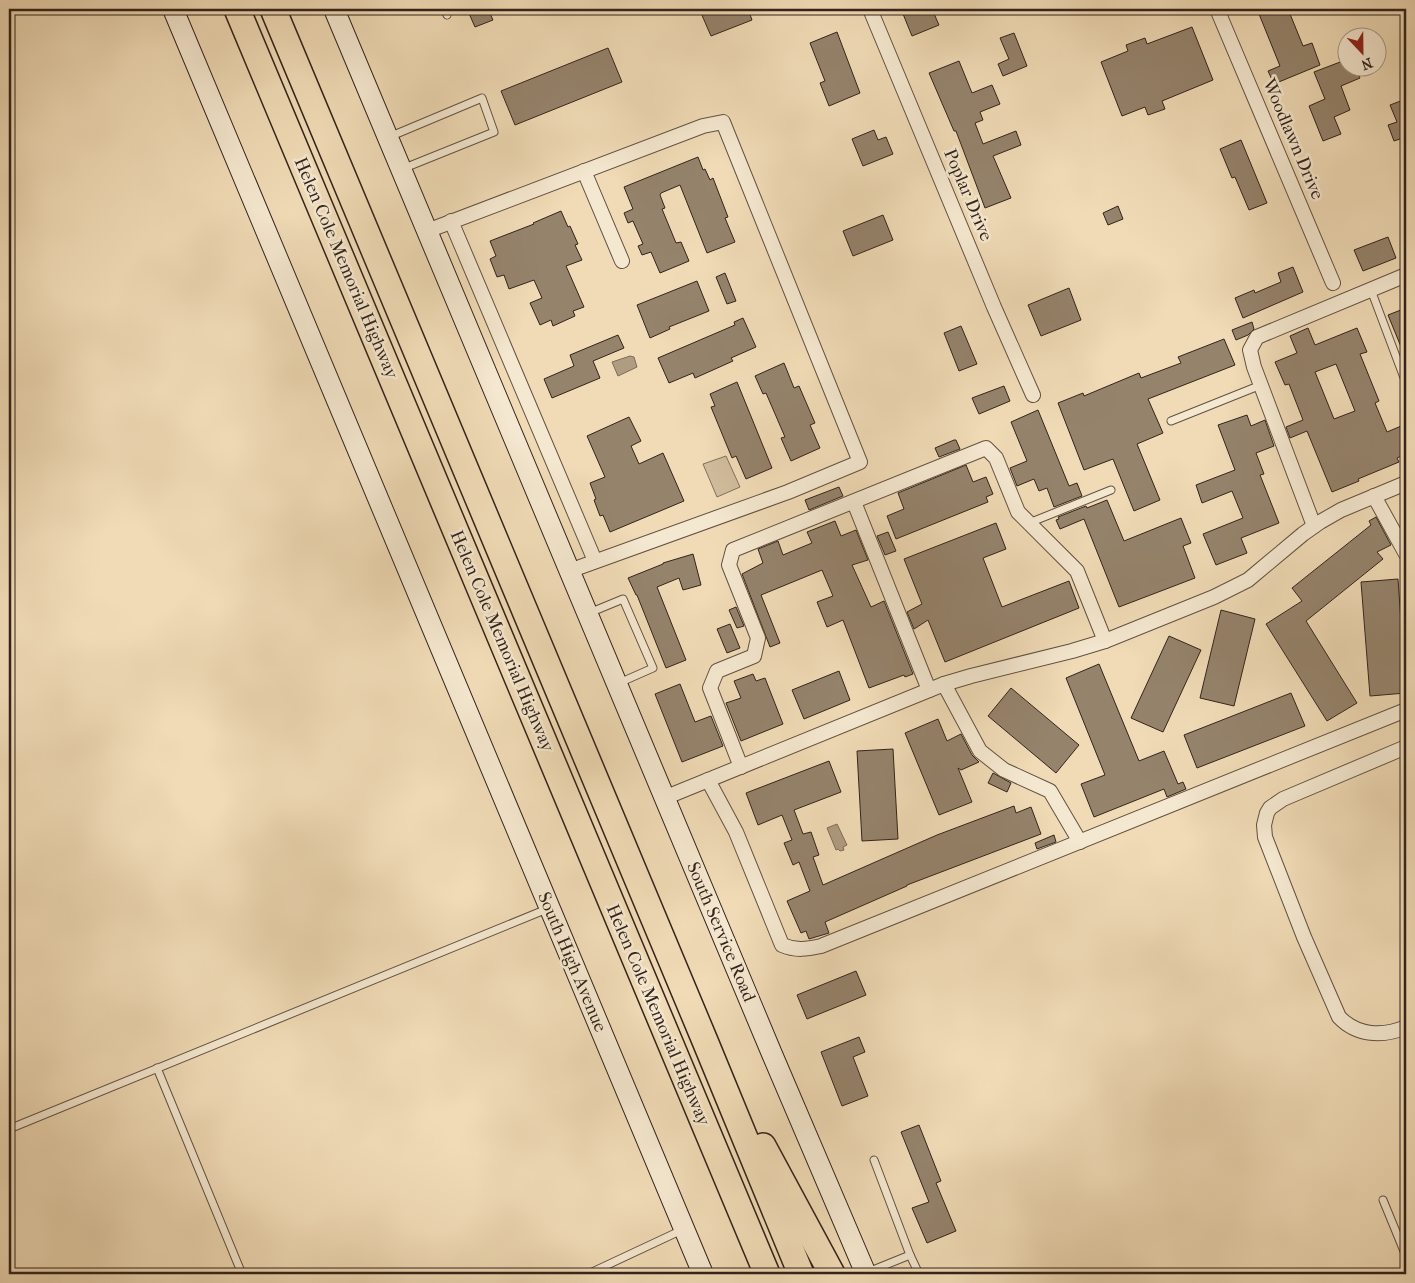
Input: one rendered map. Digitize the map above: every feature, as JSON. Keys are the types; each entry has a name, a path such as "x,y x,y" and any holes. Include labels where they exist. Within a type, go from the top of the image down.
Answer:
{"highway":[{"name":"Helen Cole Memorial Highway","path":"237,9 766,1274"},
{"name":"Helen Cole Memorial Highway","path":"273,9 801,1274"},
{"path":"705,1041 806,1222 832,1274"}],"main road":[{"name":"South High Avenue","path":"173,9 703,1274"},
{"name":"South Service Road","path":"334,9 616,684 866,1274"}],"street":[{"name":"Poplar Drive","path":"870,9 1033,395"},
{"name":"Woodlawn Drive","path":"1218,9 1333,283"},
{"path":"427,231 703,126 723,122 860,462 788,492 569,571"},
{"path":"584,171 622,262"},
{"path":"451,221 595,561"},
{"path":"1314,526 1261,385 1250,350 1258,337 1406,275"},
{"path":"741,767 710,688 717,671 754,656 758,638 729,565 733,550 986,448 996,458 1018,512 1077,570 1105,641"},
{"path":"664,798 944,684 1105,641 1190,608 1239,586 1314,526 1341,510 1406,483"},
{"path":"1374,496 1406,554"},
{"path":"854,502 929,690"},
{"path":"944,684 980,751 1004,770 1050,791 1080,842"},
{"path":"708,780 736,832 782,945 804,950 821,946 1406,710"},
{"path":"1406,747 1283,799 1270,808 1264,818 1264,830 1268,845 1304,937 1339,1017 1350,1027 1378,1034 1406,1027"}],"lane":[{"path":"388,138 482,98 494,132 401,169"},
{"path":"1370,290 1406,383"},
{"path":"1171,421 1261,385"},
{"path":"1029,524 1111,490"},
{"path":"587,614 623,599 653,668 616,684"},
{"path":"9,1129 550,908"},
{"path":"157,1068 242,1274"},
{"path":"874,1160 919,1274"},
{"path":"1383,1200 1406,1256"},
{"path":"588,1274 684,1229"},
{"path":"866,1274 910,1255"}],"shaded area":[{"path":"630,356 634,357 637,367 618,376 612,362"},
{"path":"726,456 740,487 717,497 703,464"},
{"path":"837,824 847,845 843,847 844,850 840,851 836,850 827,828"}],"building":[{"path":"467,9 488,9 493,20 475,27"},
{"path":"711,9 748,9 752,20 711,36 701,13"},
{"path":"901,9 932,9 939,25 912,36"},
{"path":"1257,9 1288,9 1303,46 1312,43 1320,65 1274,84 1268,71 1280,66"},
{"path":"1192,27 1213,80 1162,101 1165,109 1148,115 1145,107 1122,116 1101,62 1128,51 1126,45 1145,38 1147,44"},
{"path":"837,32 860,93 829,106 820,83 825,81 810,43"},
{"path":"1014,33 1027,66 1003,76 998,64 1009,59 1000,38"},
{"path":"608,48 622,82 515,125 501,91"},
{"path":"959,61 972,93 992,85 1000,104 980,112 983,120 975,123 983,144 1016,131 1021,145 993,156 1011,198 985,208 956,131 954,131 929,73"},
{"path":"1338,63 1338,78 1360,78 1341,86 1350,110 1334,117 1341,134 1323,141 1309,106 1325,99 1314,72"},
{"path":"1406,99 1405,145 1403,138 1394,141 1388,125 1397,122 1390,105"},
{"path":"874,130 878,140 886,137 893,154 863,166 852,139"},
{"path":"1241,140 1267,203 1249,210 1235,177 1232,178 1220,149"},
{"path":"698,157 703,170 705,169 710,180 713,178 728,217 725,218 735,242 707,253 680,185 660,195 665,208 662,209 676,243 681,242 689,261 660,273 651,252 642,255 638,246 643,244 633,221 628,223 624,213 633,209 624,187"},
{"path":"1118,206 1123,219 1108,225 1103,213"},
{"path":"561,211 578,244 575,245 582,260 566,266 584,307 573,311 575,316 553,326 551,320 540,325 530,303 542,298 534,280 509,289 504,275 497,277 490,259 496,256 490,241"},
{"path":"883,215 893,240 853,256 843,231"},
{"path":"1388,237 1396,258 1363,271 1354,250"},
{"path":"1293,267 1303,292 1243,318 1235,298 1254,290 1255,293 1281,282 1278,273"},
{"path":"725,273 736,301 727,304 716,277"},
{"path":"697,281 709,311 669,327 670,329 650,338 637,305"},
{"path":"1069,288 1081,320 1041,336 1028,305"},
{"path":"1406,308 1406,359 1388,315"},
{"path":"743,318 756,347 731,358 733,361 695,378 693,373 669,383 658,358 735,325 734,322"},
{"path":"1252,322 1254,329 1248,335 1236,340 1232,330"},
{"path":"961,326 977,364 959,371 944,333"},
{"path":"1308,328 1315,345 1357,328 1367,352 1360,354 1379,401 1375,403 1387,432 1406,424 1406,454 1397,458 1399,462 1332,492 1307,431 1290,438 1286,427 1303,420 1289,384 1285,385 1275,362 1297,353 1290,336","holes":["1336,364 1355,411 1334,419 1315,372"]},
{"path":"618,335 624,348 593,361 600,378 552,398 544,379 574,366 570,355"},
{"path":"1224,339 1235,365 1148,399 1163,433 1137,444 1160,500 1134,511 1113,459 1084,470 1058,403 1083,393 1084,396 1139,373 1141,378 1181,363 1178,357"},
{"path":"784,363 794,388 799,386 815,423 810,425 820,448 791,461 781,438 785,437 766,393 763,394 755,376"},
{"path":"737,382 772,468 746,479 736,456 732,458 711,407 715,406 710,394"},
{"path":"1004,386 1010,401 979,414 972,398"},
{"path":"1038,410 1069,486 1077,483 1082,496 1054,507 1047,488 1039,491 1034,479 1017,486 1010,468 1027,461 1011,422"},
{"path":"1247,415 1251,426 1265,420 1274,446 1256,453 1264,474 1260,475 1279,523 1241,538 1247,553 1216,565 1203,534 1243,518 1232,491 1202,503 1196,485 1235,470 1218,425"},
{"path":"629,417 641,441 631,446 639,464 663,453 684,501 610,532 603,515 600,516 594,500 596,499 590,483 605,477 587,436"},
{"path":"956,440 960,449 939,457 935,448"},
{"path":"966,465 973,482 986,477 993,494 986,497 988,502 896,539 887,516 904,509 898,493"},
{"path":"839,487 843,496 809,510 805,500"},
{"path":"1107,500 1124,541 1181,518 1191,543 1183,546 1195,578 1119,607 1084,519 1060,529 1056,520 1059,519 1058,517 1086,506 1087,508"},
{"path":"1376,517 1391,545 1377,552 1383,559 1306,621 1357,703 1327,721 1266,624 1302,601 1292,588 1371,525 1369,521"},
{"path":"835,521 841,536 856,530 868,560 852,565 871,607 884,601 913,674 905,677 904,675 869,688 843,620 827,627 817,602 833,596 822,570 761,595 780,643 770,647 742,574 763,563 758,549 778,541 783,555 812,543 807,532"},
{"path":"996,523 1006,549 983,558 1002,607 1069,581 1079,608 945,662 928,620 914,629 907,612 922,604 904,559"},
{"path":"888,532 896,551 885,555 877,536"},
{"path":"693,554 701,585 683,590 679,578 657,587 686,660 666,668 637,595 628,578 663,563"},
{"path":"1398,579 1406,693 1370,696 1361,582"},
{"path":"736,607 744,626 737,628 729,610"},
{"path":"1221,610 1255,619 1234,706 1200,698"},
{"path":"730,624 740,648 727,653 717,629"},
{"path":"1169,636 1201,650 1163,732 1131,718"},
{"path":"1099,664 1139,761 1164,751 1178,784 1183,782 1186,789 1167,797 1164,789 1094,817 1081,784 1105,775 1066,678"},
{"path":"839,671 850,700 804,719 792,690"},
{"path":"753,674 756,681 765,678 783,724 741,741 726,703 741,698 734,681"},
{"path":"680,684 695,722 711,716 723,746 682,762 655,694"},
{"path":"1011,688 1079,745 1056,773 988,716"},
{"path":"1291,693 1305,726 1197,768 1184,735"},
{"path":"938,719 947,741 961,734 972,755 979,762 961,770 958,768 972,802 939,815 905,733"},
{"path":"893,749 898,839 862,841 857,751"},
{"path":"829,761 841,792 794,810 803,834 811,832 819,855 813,857 823,885 937,835 1014,806 1016,813 1031,807 1041,834 907,885 825,922 829,933 809,939 806,931 801,933 787,901 810,891 799,862 793,865 784,843 792,840 782,815 758,825 746,793"},
{"path":"993,773 1011,783 1007,792 988,783"},
{"path":"1054,835 1056,842 1037,849 1035,843"},
{"path":"856,971 866,995 807,1019 797,995"},
{"path":"859,1037 865,1052 853,1057 868,1096 842,1106 821,1052"},
{"path":"919,1125 941,1181 936,1183 956,1231 927,1243 912,1208 929,1202 901,1132"}]}
